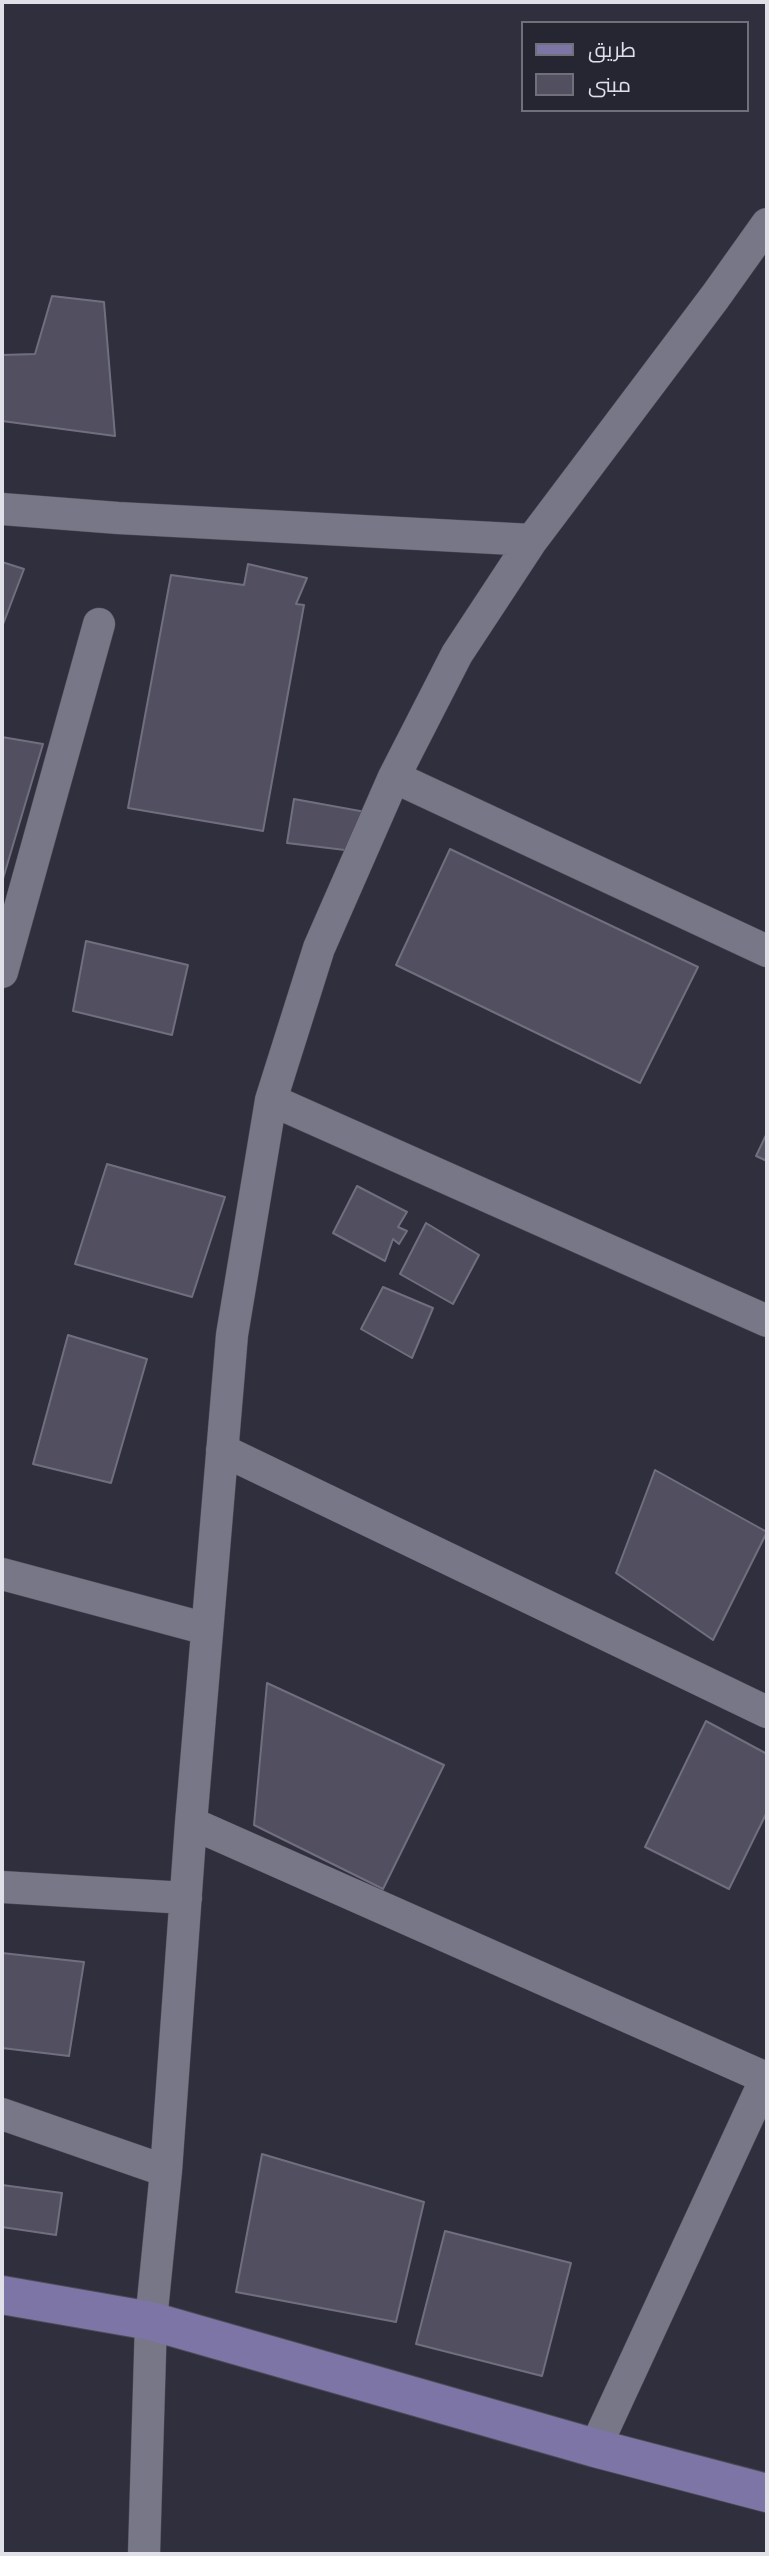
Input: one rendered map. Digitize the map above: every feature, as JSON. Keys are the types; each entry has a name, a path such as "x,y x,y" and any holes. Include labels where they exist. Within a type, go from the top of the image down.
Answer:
{"main road":[{"path":"2,2295 150,2320 595,2448 767,2493"}],"street":[{"path":"144,2554 150,2320 166,2171 191,1823 232,1335 271,1100 319,948 394,777 457,654 532,540 707,309 767,224"},
{"path":"2,509 118,518 532,540"},
{"path":"2,972 99,624"},
{"path":"394,777 767,951"},
{"path":"271,1100 767,1321"},
{"path":"222,1450 767,1712"},
{"path":"2,1574 207,1629"},
{"path":"191,1823 767,2077 595,2448"},
{"path":"2,1886 186,1898"},
{"path":"2,2114 166,2171"}],"building":[{"path":"52,296 104,302 115,436 2,421 2,355 35,354"},
{"path":"2,562 24,569 2,627"},
{"path":"248,564 307,578 296,604 304,605 263,831 128,808 171,575 244,585"},
{"path":"2,737 43,744 2,882"},
{"path":"294,799 371,813 353,851 287,843"},
{"path":"450,849 698,967 640,1083 396,965"},
{"path":"86,941 188,965 172,1035 73,1011"},
{"path":"767,1133 767,1161 756,1156"},
{"path":"107,1164 225,1197 192,1297 75,1264"},
{"path":"357,1186 407,1212 398,1227 407,1231 399,1244 393,1239 385,1261 333,1233"},
{"path":"426,1223 479,1255 453,1304 400,1274"},
{"path":"383,1287 433,1308 412,1358 361,1329"},
{"path":"68,1335 147,1359 111,1483 33,1464"},
{"path":"655,1470 767,1532 713,1640 616,1573"},
{"path":"267,1683 444,1765 383,1889 254,1825"},
{"path":"706,1721 767,1754 767,1812 729,1889 645,1847"},
{"path":"2,1953 84,1962 69,2056 2,2048"},
{"path":"262,2154 424,2202 396,2322 236,2292"},
{"path":"2,2185 62,2193 56,2235 2,2227"},
{"path":"445,2231 571,2263 542,2376 416,2344"}]}
